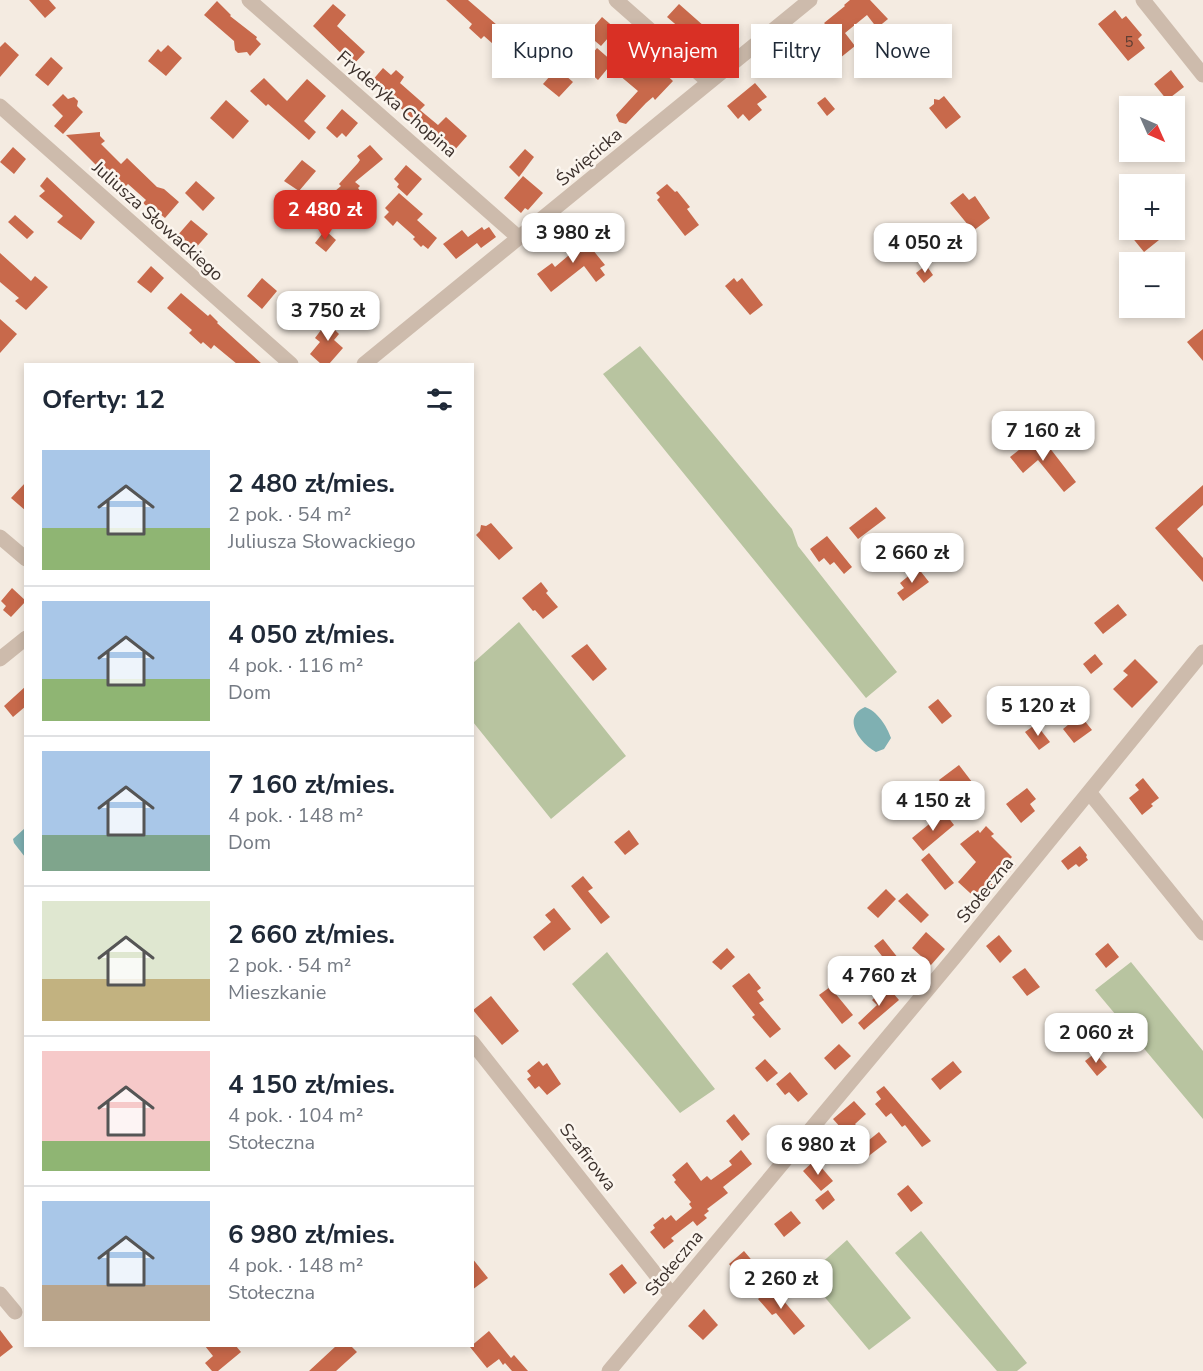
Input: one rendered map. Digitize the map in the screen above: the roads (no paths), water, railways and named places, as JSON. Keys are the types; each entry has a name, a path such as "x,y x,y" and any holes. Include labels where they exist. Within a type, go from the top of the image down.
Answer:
{"street":[{"name":"Fryderyka Chopina","path":"249,0 519,238"},
{"path":"616,0 709,82"},
{"name":"Święcicka","path":"365,363 810,0"},
{"path":"1143,0 1203,75"},
{"name":"Juliusza Słowackiego","path":"0,106 290,363"},
{"path":"0,537 24,557"},
{"path":"0,659 24,641"},
{"name":"Stołeczna","path":"609,1371 953,959 1203,652"},
{"path":"1089,792 1203,933"},
{"name":"Szafirowa","path":"474,1045 672,1295"},
{"path":"0,1294 15,1312"}],"water":[{"path":"865,707 881,720 891,738 884,749 876,752 859,737 854,724 854,717"},
{"path":"24,829 24,856 14,843 13,839"}]}
